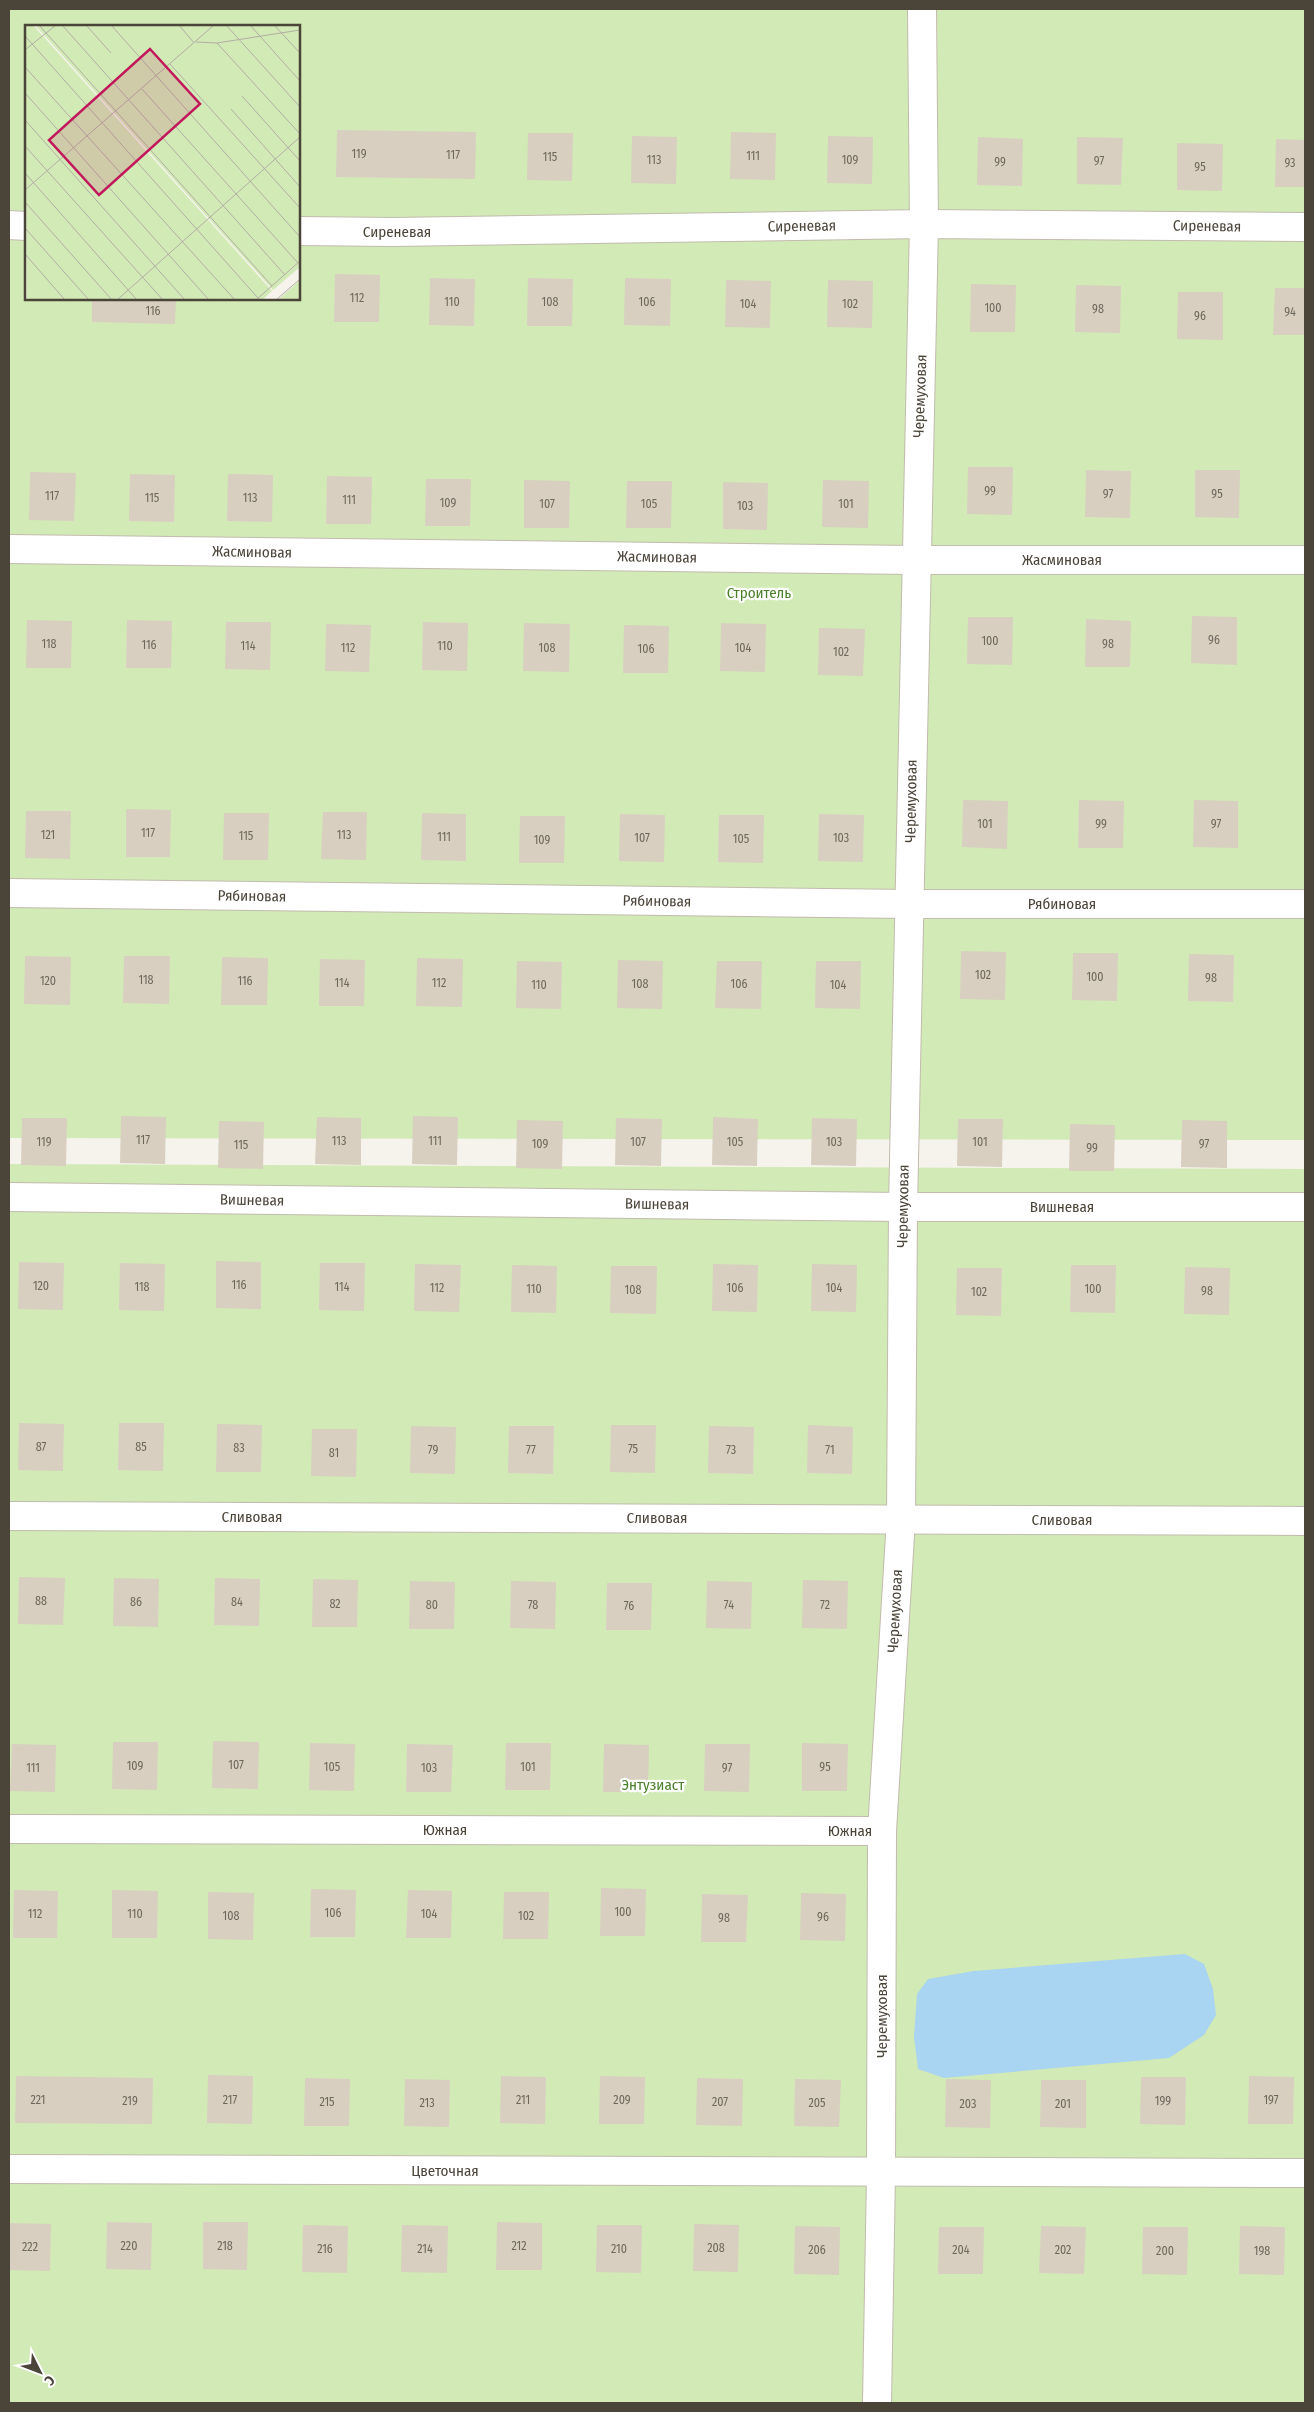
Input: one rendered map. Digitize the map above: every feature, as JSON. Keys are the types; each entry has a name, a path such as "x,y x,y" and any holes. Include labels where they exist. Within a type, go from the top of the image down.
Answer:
{"street":[{"name":"Черемуховая","path":"878,2403 882,1831 900,1519 903,1207 915,560 924,224 922,9"},
{"name":"Сиреневая","path":"300,231 392,232 924,224 1305,227"},
{"path":"9,225 25,226"},
{"name":"Жасминовая","path":"9,549 915,560 1305,560"},
{"name":"Рябиновая","path":"9,893 909,904 1305,904"},
{"name":"Вишневая","path":"9,1197 903,1207 1305,1207"},
{"name":"Сливовая","path":"9,1516 1305,1521"},
{"name":"Южная","path":"9,1829 882,1831"},
{"name":"Цветочная","path":"9,2169 881,2174 1305,2173"}],"green space":[{"name":"Строитель","path":"9,9 1305,9 1305,1140 9,1138"},
{"name":"Энтузиаст","path":"9,1164 1305,1169 1305,2403 9,2403"}],"water":[{"path":"1185,1954 1204,1964 1213,1989 1216,2015 1204,2035 1169,2058 944,2078 918,2069 914,2037 917,1994 928,1979 974,1971"}],"building":[{"path":"337,130 476,132 475,179 336,177"},
{"path":"731,132 776,133 775,180 730,179"},
{"path":"528,133 573,133 572,181 527,180"},
{"path":"632,136 677,137 676,184 631,183"},
{"path":"828,136 873,137 872,184 827,183"},
{"path":"978,137 1023,139 1022,186 977,185"},
{"path":"1077,137 1123,138 1121,185 1077,184"},
{"path":"1276,139 1305,140 1305,187 1275,187"},
{"path":"1177,143 1223,144 1222,191 1177,190"},
{"path":"335,274 380,275 379,322 334,322"},
{"path":"430,278 475,279 474,326 429,325"},
{"path":"528,278 573,279 572,326 527,326"},
{"path":"625,278 671,279 670,326 624,325"},
{"path":"726,280 771,281 770,328 725,327"},
{"path":"828,280 873,281 872,328 827,327"},
{"path":"971,284 1016,285 1015,332 970,332"},
{"path":"1076,285 1121,286 1120,333 1075,332"},
{"path":"1275,288 1305,288 1305,335 1273,335"},
{"path":"1178,292 1223,292 1223,340 1177,339"},
{"path":"92,300 176,300 175,324 92,322"},
{"path":"968,467 1013,467 1012,515 967,514"},
{"path":"1086,470 1131,471 1130,518 1085,517"},
{"path":"1195,470 1240,470 1239,518 1195,517"},
{"path":"30,472 76,473 74,521 29,520"},
{"path":"130,474 175,475 174,522 129,521"},
{"path":"228,474 273,475 272,522 227,521"},
{"path":"327,476 372,477 371,524 326,524"},
{"path":"426,479 471,479 470,526 425,526"},
{"path":"524,480 570,481 569,528 524,528"},
{"path":"823,480 869,481 868,528 822,527"},
{"path":"627,481 672,481 671,528 626,528"},
{"path":"723,482 768,483 767,530 723,529"},
{"path":"1192,616 1237,617 1237,665 1191,663"},
{"path":"968,617 1013,617 1012,665 967,664"},
{"path":"1086,619 1131,621 1130,667 1085,667"},
{"path":"27,620 72,621 71,668 26,668"},
{"path":"127,620 172,621 171,668 126,668"},
{"path":"226,622 271,622 270,670 225,669"},
{"path":"423,622 468,623 467,671 422,670"},
{"path":"524,623 570,624 569,672 523,671"},
{"path":"721,623 766,624 765,672 720,671"},
{"path":"326,624 371,625 369,672 325,671"},
{"path":"624,625 669,626 668,673 623,673"},
{"path":"819,628 865,629 863,676 818,675"},
{"path":"963,800 1008,801 1007,849 962,847"},
{"path":"1079,800 1124,801 1123,848 1078,848"},
{"path":"1194,800 1238,801 1238,848 1193,847"},
{"path":"126,809 171,810 170,857 126,857"},
{"path":"26,811 71,811 70,859 25,858"},
{"path":"323,812 367,812 366,860 321,859"},
{"path":"224,813 269,813 268,860 223,860"},
{"path":"422,813 466,814 466,861 421,860"},
{"path":"620,814 665,815 664,862 619,861"},
{"path":"819,814 864,815 863,862 818,861"},
{"path":"719,815 764,815 763,863 718,862"},
{"path":"520,816 565,816 564,863 519,863"},
{"path":"961,951 1006,952 1005,1000 960,999"},
{"path":"1073,953 1118,953 1117,1001 1072,1000"},
{"path":"1189,954 1234,955 1233,1002 1188,1001"},
{"path":"25,956 71,957 70,1005 24,1004"},
{"path":"124,956 170,956 169,1004 123,1003"},
{"path":"222,957 268,958 267,1005 221,1005"},
{"path":"417,958 463,959 462,1007 416,1006"},
{"path":"320,959 365,960 364,1006 319,1006"},
{"path":"618,960 663,961 662,1009 617,1008"},
{"path":"517,961 562,962 561,1009 516,1008"},
{"path":"717,961 762,961 761,1009 715,1008"},
{"path":"816,961 861,961 860,1009 815,1008"},
{"path":"121,1116 166,1117 165,1164 120,1163"},
{"path":"413,1116 458,1117 457,1165 412,1164"},
{"path":"317,1117 361,1118 361,1165 315,1164"},
{"path":"713,1117 758,1119 757,1166 712,1165"},
{"path":"22,1118 67,1118 66,1166 21,1165"},
{"path":"616,1118 662,1119 661,1166 615,1165"},
{"path":"812,1118 857,1119 856,1166 811,1165"},
{"path":"958,1119 1003,1119 1002,1167 957,1166"},
{"path":"517,1120 563,1121 562,1169 516,1168"},
{"path":"1182,1120 1227,1121 1227,1168 1181,1167"},
{"path":"219,1121 264,1122 263,1169 218,1168"},
{"path":"1070,1124 1115,1125 1114,1171 1069,1171"},
{"path":"216,1261 261,1262 261,1309 216,1308"},
{"path":"19,1262 64,1263 63,1310 18,1309"},
{"path":"120,1263 165,1264 164,1311 119,1310"},
{"path":"320,1263 365,1263 364,1311 319,1310"},
{"path":"415,1264 461,1265 459,1312 414,1311"},
{"path":"713,1264 758,1265 757,1312 712,1311"},
{"path":"812,1264 857,1265 856,1312 811,1311"},
{"path":"512,1265 557,1266 556,1313 511,1312"},
{"path":"1071,1265 1116,1265 1115,1313 1070,1312"},
{"path":"611,1266 657,1266 656,1314 610,1313"},
{"path":"1185,1267 1230,1268 1229,1315 1184,1314"},
{"path":"957,1268 1002,1268 1001,1316 956,1315"},
{"path":"19,1423 64,1424 63,1471 18,1470"},
{"path":"119,1423 164,1423 163,1471 118,1470"},
{"path":"217,1424 262,1425 261,1472 216,1472"},
{"path":"611,1425 656,1425 655,1473 610,1472"},
{"path":"808,1425 853,1427 852,1474 807,1473"},
{"path":"411,1426 456,1427 455,1474 410,1473"},
{"path":"509,1426 554,1426 553,1474 508,1473"},
{"path":"709,1426 754,1427 753,1474 708,1473"},
{"path":"312,1429 357,1429 356,1477 311,1476"},
{"path":"19,1577 65,1578 63,1625 18,1624"},
{"path":"114,1578 159,1579 158,1627 113,1626"},
{"path":"215,1578 260,1579 259,1626 214,1625"},
{"path":"313,1579 358,1580 357,1627 312,1627"},
{"path":"803,1580 848,1581 847,1629 802,1628"},
{"path":"410,1581 455,1582 454,1629 409,1629"},
{"path":"511,1581 556,1582 555,1629 510,1628"},
{"path":"707,1581 752,1582 751,1629 706,1628"},
{"path":"607,1583 652,1583 651,1630 606,1630"},
{"path":"213,1741 259,1742 258,1789 212,1788"},
{"path":"113,1742 158,1742 157,1790 112,1789"},
{"path":"310,1743 355,1744 354,1791 309,1790"},
{"path":"506,1743 551,1743 550,1790 505,1790"},
{"path":"802,1743 848,1744 847,1791 802,1791"},
{"path":"12,1744 56,1745 55,1792 10,1791"},
{"path":"407,1744 453,1745 451,1792 406,1792"},
{"path":"604,1744 649,1745 648,1792 603,1792"},
{"path":"705,1744 750,1744 749,1792 704,1791"},
{"path":"601,1888 646,1889 645,1936 600,1936"},
{"path":"311,1889 356,1890 355,1937 310,1937"},
{"path":"14,1890 58,1891 57,1938 13,1938"},
{"path":"112,1890 158,1891 157,1938 112,1938"},
{"path":"408,1890 452,1891 451,1938 406,1938"},
{"path":"208,1892 254,1893 253,1940 208,1939"},
{"path":"504,1892 549,1892 548,1939 503,1939"},
{"path":"801,1893 846,1894 845,1941 800,1940"},
{"path":"702,1894 748,1895 746,1942 701,1942"},
{"path":"208,2075 253,2076 252,2124 207,2123"},
{"path":"16,2076 153,2078 152,2124 15,2123"},
{"path":"501,2076 546,2077 545,2124 500,2123"},
{"path":"600,2076 645,2077 644,2124 599,2124"},
{"path":"1249,2076 1294,2077 1293,2124 1248,2124"},
{"path":"1141,2077 1186,2077 1185,2125 1140,2124"},
{"path":"305,2078 350,2079 349,2126 304,2126"},
{"path":"697,2078 743,2079 742,2126 696,2125"},
{"path":"405,2079 450,2080 449,2127 404,2126"},
{"path":"795,2079 841,2080 839,2127 794,2126"},
{"path":"946,2079 991,2080 990,2128 945,2127"},
{"path":"1041,2080 1086,2080 1086,2128 1040,2127"},
{"path":"107,2222 152,2223 151,2270 106,2269"},
{"path":"203,2222 248,2222 247,2270 203,2269"},
{"path":"497,2222 542,2223 542,2270 496,2270"},
{"path":"9,2223 51,2224 50,2271 9,2270"},
{"path":"694,2224 739,2225 738,2272 693,2271"},
{"path":"303,2225 348,2226 347,2273 302,2272"},
{"path":"402,2225 448,2226 447,2273 401,2272"},
{"path":"597,2225 642,2225 641,2273 596,2272"},
{"path":"795,2226 840,2227 839,2275 794,2274"},
{"path":"1041,2226 1086,2227 1084,2274 1039,2273"},
{"path":"1240,2226 1285,2227 1284,2275 1239,2274"},
{"path":"939,2227 984,2227 983,2274 938,2274"},
{"path":"1143,2227 1188,2227 1187,2275 1142,2274"}]}
